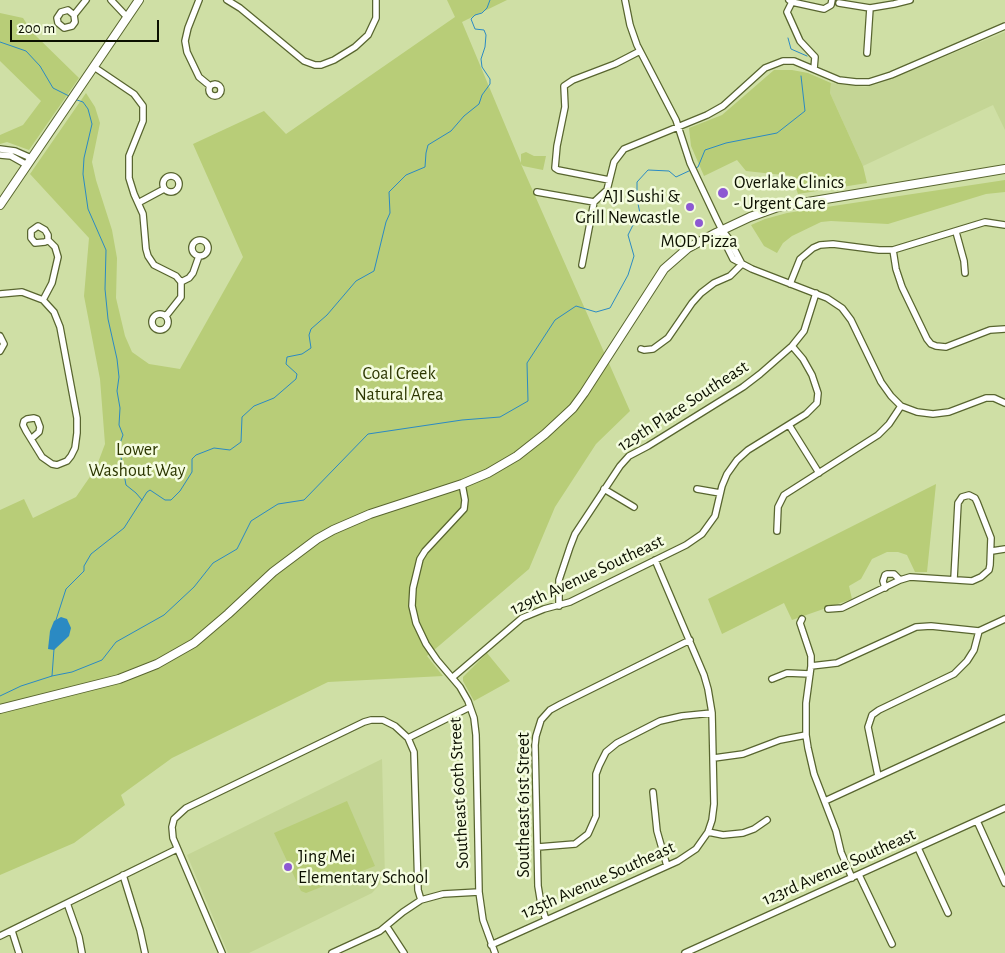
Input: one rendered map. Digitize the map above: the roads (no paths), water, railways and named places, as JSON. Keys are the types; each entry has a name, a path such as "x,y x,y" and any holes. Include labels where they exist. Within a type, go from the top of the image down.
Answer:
{"main road":[{"path":"0,205 139,0"},
{"path":"0,709 119,679 157,664 200,638 273,572 317,539 370,514 462,484 500,467 533,444 558,422 584,393 664,269 688,248 750,217 778,207 1005,169"}],"street":[{"path":"74,14 86,0"},
{"path":"111,0 127,17"},
{"path":"199,0 185,41 199,77 210,86"},
{"path":"227,0 240,8 310,64 321,64 334,60 361,42 368,35 376,18 376,0"},
{"path":"625,0 630,25 640,51 678,126 690,163 727,240 733,259 834,301 848,315 881,382 901,406 917,412 933,414 949,412 986,398 994,398 1005,403"},
{"path":"814,69 815,57 800,41 787,12 791,1 824,9 831,5 832,0"},
{"path":"839,3 870,8 910,0"},
{"path":"867,54 870,8"},
{"path":"582,265 594,202 607,190 614,162 624,149 707,115 722,106 765,68 790,61 839,80 869,82 1005,26"},
{"path":"609,180 555,168 557,146 565,107 564,86 573,80 615,64 640,51"},
{"path":"94,67 134,94 143,106 143,121 131,149 128,166 131,186 143,214 148,256 154,265 176,276 181,282 181,297 166,316"},
{"path":"0,149 9,150 31,158"},
{"path":"0,155 10,156 26,165"},
{"path":"138,203 164,190"},
{"path":"537,192 594,202"},
{"path":"790,284 800,259 813,248 820,245 833,244 893,250 985,222 1005,224"},
{"path":"956,232 964,260 964,274"},
{"path":"43,300 52,283 58,262 57,252 48,240"},
{"path":"893,250 896,269 902,287 927,340 931,344 946,347 990,330 1005,329"},
{"path":"181,282 189,278 193,273 199,256"},
{"path":"640,349 649,350 662,342 673,332 692,303 701,294 714,284 730,276 742,264"},
{"path":"0,294 22,292 43,300 54,312 60,327 77,418 75,448 71,456 63,463 52,464 42,457 31,439"},
{"name":"129th Place Southeast","path":"559,606 559,580 575,534 620,466 629,456 750,382 792,346 807,325 816,294"},
{"path":"0,336 4,344 0,351"},
{"name":"129th Avenue Southeast","path":"453,678 522,618 544,608 570,602 686,545 707,529 718,509 720,493 727,474 737,460 748,450 810,411 817,403 816,387 808,366 792,346"},
{"path":"777,531 777,514 784,495 878,436 901,406"},
{"path":"789,425 819,473"},
{"name":"Southeast 60th Street","path":"462,484 465,500 464,509 425,551 418,567 412,598 413,614 421,636 431,653 453,678 465,696 475,723 479,892 483,920 495,953"},
{"path":"604,489 634,507"},
{"path":"697,489 720,493"},
{"path":"828,609 842,608 900,580 917,576 972,581 982,578 988,570 992,551 990,534 977,502 972,496 962,497 957,507 954,579"},
{"path":"992,551 1005,549"},
{"path":"655,560 704,675 712,713 714,804 708,832 723,836 743,833 754,829 767,820"},
{"path":"885,588 883,581 885,575 894,574 900,580"},
{"path":"802,619 800,623 810,650 811,666 806,703 806,735 811,764 836,831 841,852 852,878"},
{"path":"811,666 837,663 916,627 931,626 978,631 1005,619"},
{"path":"878,776 868,727 870,718 879,710 954,674 968,661 974,650 978,631"},
{"name":"Southeast 61st Street","path":"546,920 539,895 535,745 541,720 550,710 561,704 690,640"},
{"path":"772,679 787,673 810,674"},
{"path":"408,738 470,707"},
{"path":"538,847 575,844 588,834 595,821 596,774 606,752 617,743 660,721 682,716 712,713"},
{"path":"825,800 1005,718"},
{"path":"222,953 172,833 174,819 186,808 364,722 377,719 389,722 408,738 415,759 418,890 421,900"},
{"path":"714,758 743,754 780,740 806,735"},
{"path":"652,792 656,831 668,866"},
{"name":"123rd Avenue Southeast","path":"685,953 1005,808"},
{"path":"977,821 1005,883"},
{"name":"125th Avenue Southeast","path":"491,945 686,857 703,841 708,832"},
{"path":"918,848 948,913"},
{"path":"0,936 178,849"},
{"path":"860,874 892,944"},
{"path":"123,875 140,930 144,953"},
{"path":"332,953 386,927 421,900 443,894 479,892"},
{"path":"67,903 79,937 82,953"},
{"path":"386,927 404,953"},
{"path":"12,930 19,953"},
{"path":"702,946 705,953"}],"water":[{"path":"61,617 67,619 71,628 69,636 54,650 48,649 50,631 54,621"}],"waterway":[{"path":"56,620 66,589 84,571 84,566 91,554 124,528 147,492 150,490 165,500 171,500 180,491 192,472 192,459 196,455 214,448 230,450 241,442 242,417 254,406 274,398 296,379 297,374 286,364 287,357 302,354 311,348 309,335 311,329 327,315 356,281 374,271 390,213 389,192 406,175 425,167 428,145 451,131 464,116 479,104 482,95 490,84 490,79 482,67 481,59 486,35 484,30 475,29 471,19 475,15 482,13 487,8 490,0"},
{"path":"788,38 791,49 807,56"},
{"path":"0,42 26,51 40,66 53,88 71,97"},
{"path":"695,168 698,167 705,150 726,143 777,133 805,111 801,76"},
{"path":"77,100 83,102 88,109 92,124 84,158 83,174 88,209 106,250 105,289 108,319 117,359 119,377 117,391 120,408 119,425 123,435 119,446 126,485 142,500"},
{"path":"52,676 72,672 102,660 116,642 164,615 194,587 213,563 237,549 251,521 278,504 304,500 368,434 462,420 500,417 528,401 527,363 555,320 576,306 596,312 610,308 628,275 634,256 628,235 633,225 641,218 637,199 637,182 648,170 669,171 676,177 691,170"},
{"path":"0,696 21,686 52,676 54,649"}],"place":[{"name":"Overlake Clinics - Urgent Care","path":"723,193"},
{"name":"AJI Sushi & Grill Newcastle","path":"690,207"},
{"name":"MOD Pizza","path":"699,223"},
{"name":"Jing Mei Elementary School","path":"288,867"}],"park label":[{"name":"Coal Creek Natural Area","path":"399,384"},
{"name":"Lower Washout Way","path":"137,460"}]}
